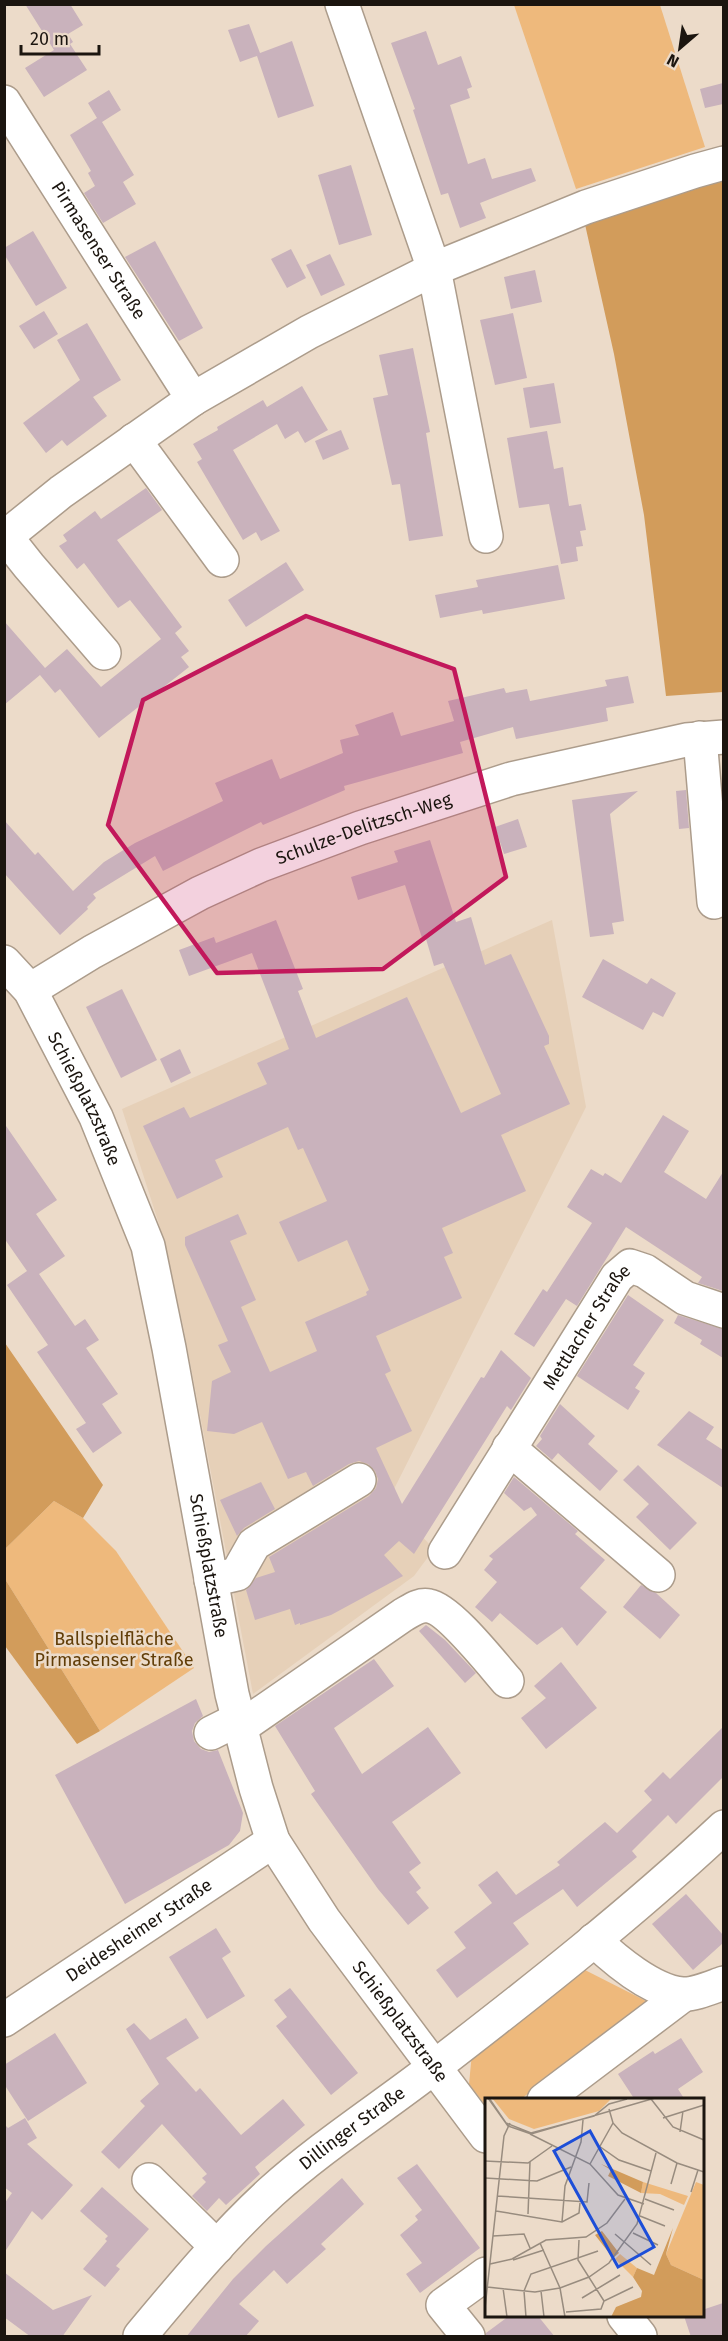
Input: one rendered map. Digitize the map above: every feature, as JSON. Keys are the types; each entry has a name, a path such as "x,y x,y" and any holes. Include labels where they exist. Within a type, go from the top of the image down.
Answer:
{"street":[{"path":"342,4 434,269 486,536"},
{"name":"Pirmasenser Straße","path":"4,102 193,399"},
{"path":"104,653 5,537 61,492 193,399 309,332 434,269 586,207 723,163"},
{"path":"134,440 222,560"},
{"path":"712,738 714,902"},
{"name":"Schulze-Delitzsch-Weg","path":"30,990 92,952 200,893 261,865 360,828 511,779 712,738"},
{"name":"Schießplatzstraße","path":"4,962 30,990 96,1117 147,1246 211,1580 230,1726 256,1788 273,1840 324,1920 485,2135"},
{"name":"Mettlacher Straße","path":"445,1552 617,1277 630,1266 645,1271 684,1298 723,1311"},
{"path":"509,1448 658,1575"},
{"path":"211,1580 237,1574 254,1544 359,1480"},
{"path":"230,1726 420,1605 430,1606 447,1616 507,1681"},
{"name":"Dillinger Straße","path":"140,2337 217,2247 279,2186 327,2146 433,2068 594,1940 687,1861 723,1827"},
{"name":"Deidesheimer Straße","path":"4,2020 273,1840"},
{"path":"594,1940 639,1976 662,1988 683,1995"},
{"path":"547,2098 683,1995 723,1983"},
{"path":"149,2180 217,2247"},
{"path":"468,2337 444,2306 485,2275"},
{"path":"625,2317 640,2337"}],"highlighted area":[{"path":"306,616 454,669 506,877 383,969 217,973 108,825 143,700"}],"shaded area":[{"path":"723,175 723,692 666,696 644,515 614,354 582,211"},
{"path":"552,920 586,1107 388,1501 434,1549 414,1576 253,1694 183,1325 159,1224 122,1109"},
{"path":"5,1343 103,1485 83,1518 54,1501 5,1549"},
{"path":"5,1579 100,1731 77,1744 5,1646"}],"green space":[{"path":"514,5 660,5 705,147 576,189"},
{"name":"Ballspielfläche Pirmasenser Straße","path":"54,1501 83,1518 116,1551 194,1668 100,1731 5,1579 5,1549"},
{"path":"583,1969 648,2002 522,2098 485,2098 485,2105 469,2084 472,2053"}],"building":[{"path":"25,4 70,4 83,25 68,34 73,42 70,44 87,70 44,97 25,68 54,50"},
{"path":"249,24 260,53 292,41 314,106 278,118 257,56 240,62 228,30"},
{"path":"426,31 438,65 461,56 472,87 467,89 470,98 450,105 468,164 485,158 492,179 531,168 536,181 480,203 486,218 460,228 448,193 441,195 413,110 415,109 391,43"},
{"path":"723,83 723,104 705,108 700,89"},
{"path":"109,90 121,110 102,122 134,175 123,182 136,204 103,223 84,193 95,186 88,173 91,171 70,135 97,118 88,103"},
{"path":"351,165 372,235 339,245 318,175"},
{"path":"33,231 67,288 36,306 4,254 4,248"},
{"path":"155,241 203,328 179,341 125,257"},
{"path":"291,249 306,278 287,288 271,259"},
{"path":"330,254 345,285 321,296 306,265"},
{"path":"535,270 542,302 511,309 504,277"},
{"path":"44,311 58,334 34,349 19,326"},
{"path":"513,313 527,378 495,385 480,320"},
{"path":"87,323 121,380 93,397 107,416 67,446 62,440 46,453 23,423 80,380 57,340"},
{"path":"413,348 430,432 426,433 443,536 409,541 400,484 392,485 373,398 388,395 379,355"},
{"path":"554,383 561,423 530,428 523,388"},
{"path":"302,386 328,430 305,443 298,431 285,439 277,424 233,450 280,531 261,541 256,532 243,540 197,462 202,459 193,444 263,400 267,407"},
{"path":"341,430 349,449 323,460 315,441"},
{"path":"547,431 554,469 563,467 569,506 581,504 586,530 580,531 583,546 576,547 578,561 561,564 549,504 519,508 507,438"},
{"path":"146,488 162,510 117,540 182,627 175,633 189,651 181,657 189,667 99,738 60,689 55,693 40,675 4,705 4,621 45,668 67,649 101,687 161,639 130,600 118,608 84,563 77,569 59,546 67,541 63,535 95,511 101,519"},
{"path":"286,562 304,590 246,627 228,600"},
{"path":"558,565 565,599 483,614 482,610 440,618 435,595 478,587 476,580"},
{"path":"628,676 634,703 606,708 608,721 516,739 513,727 460,742 463,753 344,786 345,790 263,825 261,822 163,871 155,856 93,894 96,898 87,907 88,909 60,935 4,873 4,820 35,855 38,852 73,891 104,862 135,843 223,801 215,783 272,759 280,779 343,753 340,740 359,735 355,725 393,712 401,736 454,721 448,701 504,688 506,693 527,689 530,701 607,686 605,680"},
{"path":"686,790 689,828 679,829 676,791"},
{"path":"638,791 610,814 624,921 612,923 614,934 590,937 572,800"},
{"path":"518,819 527,847 504,854 495,827"},
{"path":"430,840 456,922 471,917 485,965 511,954 549,1036 549,1044 544,1046 570,1104 501,1135 526,1191 442,1228 453,1253 444,1257 462,1298 376,1336 391,1371 385,1374 412,1431 376,1448 402,1504 481,1377 484,1378 501,1350 531,1378 511,1410 507,1406 414,1554 399,1541 384,1555 403,1576 331,1615 300,1625 300,1623 295,1625 290,1609 255,1620 246,1590 256,1578 275,1572 269,1557 369,1496 376,1488 378,1479 375,1471 368,1464 359,1461 349,1464 313,1486 306,1472 288,1479 262,1422 234,1434 207,1431 212,1381 231,1372 218,1345 228,1341 185,1245 185,1237 238,1214 247,1234 230,1241 256,1300 241,1307 270,1372 317,1351 305,1322 367,1295 366,1292 369,1290 347,1240 298,1262 279,1222 327,1201 303,1148 298,1150 288,1127 215,1160 223,1177 177,1199 143,1126 184,1107 190,1118 267,1084 257,1063 289,1049 252,953 189,976 179,950 214,937 216,943 276,920 303,989 298,991 316,1038 407,997 461,1113 501,1094 443,963 434,966 426,939 423,941 405,885 358,900 351,877 398,862 394,851"},
{"path":"603,959 647,984 651,978 676,993 663,1017 653,1012 643,1030 582,997"},
{"path":"122,989 157,1060 121,1078 86,1007"},
{"path":"180,1049 191,1073 171,1083 160,1059"},
{"path":"663,1115 689,1131 664,1172 706,1199 723,1172 723,1291 698,1283 702,1277 626,1227 577,1306 566,1299 534,1347 514,1334 543,1289 547,1292 592,1223 567,1207 591,1169 603,1176 605,1173 621,1183"},
{"path":"4,1123 57,1200 36,1214 65,1256 39,1274 75,1326 85,1319 99,1340 86,1348 118,1394 102,1404 122,1433 93,1453 76,1429 86,1423 37,1352 48,1345 7,1285 27,1271 4,1238"},
{"path":"628,1295 664,1320 633,1365 645,1373 635,1388 640,1391 628,1410 577,1376"},
{"path":"678,1315 723,1329 723,1358 700,1344 702,1340 674,1323"},
{"path":"560,1404 595,1436 588,1444 618,1471 600,1491 558,1453 552,1460 536,1446"},
{"path":"689,1411 714,1427 706,1439 723,1450 723,1488 657,1445"},
{"path":"638,1465 697,1523 670,1550 636,1517 649,1504 623,1480"},
{"path":"514,1477 578,1531 575,1534 605,1560 580,1588 607,1612 577,1646 562,1627 537,1645 500,1613 492,1622 475,1607 497,1582 484,1570 493,1559 489,1556 537,1515 531,1507 524,1511 504,1493"},
{"path":"261,1482 275,1509 244,1528 237,1536 220,1500"},
{"path":"641,1585 656,1593 680,1615 660,1639 623,1607"},
{"path":"426,1625 445,1640 476,1673 465,1683 419,1631"},
{"path":"374,1659 394,1686 334,1728 362,1774 428,1727 461,1773 392,1822 421,1863 409,1872 421,1888 416,1892 429,1908 408,1925 378,1889 311,1794 315,1791 275,1726"},
{"path":"561,1662 597,1708 546,1749 521,1718 546,1698 534,1686"},
{"path":"196,1699 203,1716 195,1723 192,1731 194,1741 201,1749 209,1752 218,1750 243,1813 240,1831 229,1845 125,1904 55,1775"},
{"path":"723,1727 723,1777 676,1824 668,1815 632,1851 637,1857 577,1907 563,1889 513,1923 529,1944 457,1998 436,1970 466,1948 454,1932 492,1903 478,1885 497,1871 516,1895 560,1865 557,1862 605,1822 617,1833 652,1800 644,1791 663,1772 670,1779"},
{"path":"686,1894 723,1935 723,1943 693,1970 652,1924"},
{"path":"216,1928 231,1952 222,1958 245,1996 207,2019 169,1957"},
{"path":"290,1988 358,2073 331,2095 276,2026 287,2017 274,2000"},
{"path":"186,2018 199,2038 166,2058 196,2092 200,2088 241,2135 283,2099 305,2125 255,2167 260,2174 226,2205 219,2198 207,2211 192,2196 206,2182 202,2178 207,2174 162,2124 119,2169 101,2152 145,2106 140,2101 159,2084 126,2029 134,2023 150,2040"},
{"path":"55,2033 87,2083 28,2121 4,2084 4,2065"},
{"path":"681,2038 703,2072 678,2089 684,2098 634,2098 618,2074 653,2051 655,2054"},
{"path":"25,2118 37,2138 27,2144 73,2185 42,2220 32,2211 4,2253 4,2204 12,2193 4,2187 4,2124 8,2128"},
{"path":"417,2164 480,2248 420,2293 406,2274 422,2263 400,2235 418,2220 415,2216 422,2210 397,2178"},
{"path":"342,2178 364,2204 321,2244 326,2249 287,2284 274,2270 239,2304 259,2321 245,2337 186,2337 233,2279"},
{"path":"102,2187 149,2229 116,2266 120,2269 105,2287 83,2269 107,2241 105,2239 108,2236 80,2211"},
{"path":"4,2272 53,2310 92,2295 62,2337 31,2337 4,2317"},
{"path":"723,2303 723,2337 691,2337 684,2317 704,2317 704,2309"},
{"path":"508,2317 539,2317 555,2337 486,2337 486,2333"}]}
